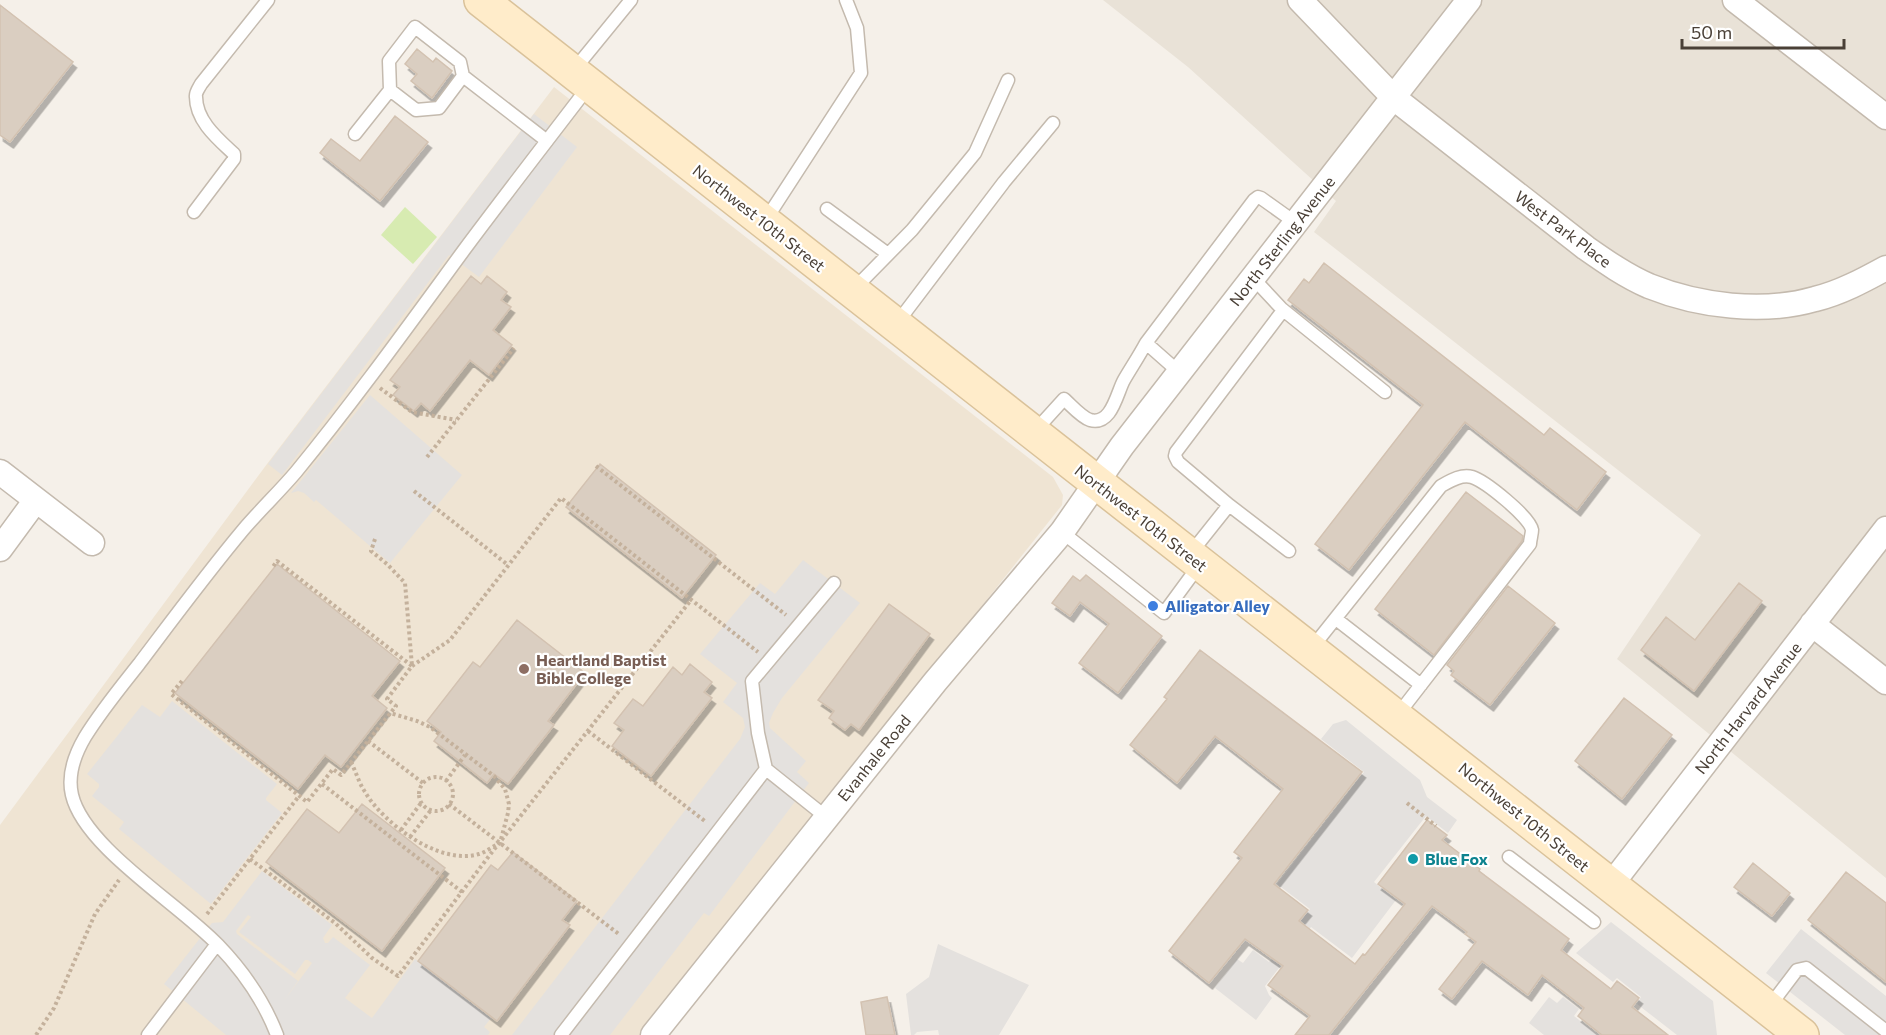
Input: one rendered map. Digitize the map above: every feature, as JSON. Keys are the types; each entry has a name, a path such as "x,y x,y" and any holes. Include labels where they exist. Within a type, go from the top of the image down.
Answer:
{"main road":[{"name":"Northwest 10th Street","path":"481,0 1802,1035"}],"street":[{"name":"West Park Place","path":"1300,0 1394,98 1586,248 1618,270 1649,286 1718,304 1780,306 1815,299 1848,288 1886,267"},
{"name":"North Sterling Avenue","path":"1097,483 1122,446 1469,0"},
{"path":"1736,0 1886,117"},
{"path":"0,472 92,543"},
{"name":"Evanhale Road","path":"652,1035 935,682 1062,532 1097,483"},
{"path":"0,549 36,500"},
{"name":"North Harvard Avenue","path":"1610,886 1886,530"},
{"path":"1812,624 1886,682"}],"lane":[{"path":"194,212 234,159 234,154 210,131 199,111 195,96 201,84 268,0"},
{"path":"277,1035 268,1011 247,980 217,944 111,852 86,824 78,813 72,796 70,783 72,768 86,736 190,595 242,531 296,472 547,141 581,79 631,0"},
{"path":"764,222 861,73 857,28 846,0"},
{"path":"355,134 390,90 388,61 415,27 460,62 464,76 547,141"},
{"path":"390,90 416,110 439,108 464,76"},
{"path":"852,291 912,230 975,153 1008,80"},
{"path":"896,325 1004,182 1053,123"},
{"path":"1033,433 1064,399 1088,419 1096,420 1104,417 1115,405 1122,383 1146,343 1258,198 1296,223"},
{"path":"827,209 888,254"},
{"path":"1253,278 1282,309 1385,392"},
{"path":"1282,309 1252,354 1175,456 1178,462 1229,505 1289,551"},
{"path":"1146,343 1180,373"},
{"path":"1310,650 1441,486 1458,477 1470,477 1484,484 1527,519 1532,530 1530,544 1396,717"},
{"path":"1062,532 1164,613 1229,505"},
{"path":"826,817 766,769 758,733 752,681 834,583"},
{"path":"1336,619 1421,685"},
{"path":"561,1035 766,769"},
{"path":"1509,857 1594,922"},
{"path":"148,1035 217,944"},
{"path":"1768,1008 1797,970 1806,968 1886,1031"}],"path":[{"path":"427,457 514,348"},
{"path":"385,392 412,412 457,420"},
{"path":"596,466 799,625"},
{"path":"414,491 508,565"},
{"path":"182,681 171,694 308,802 333,769 341,775 396,706 387,699 412,666 450,640 561,498 769,661"},
{"path":"375,539 371,551 405,583 412,666"},
{"path":"272,568 278,561 412,666"},
{"path":"250,859 334,923 372,958 398,976 691,600"},
{"path":"351,762 370,800 401,830 429,848 456,855 479,854 500,843 508,813 508,796 500,782 430,728 417,721 390,713"},
{"path":"588,731 718,831"},
{"path":"368,741 423,783"},
{"path":"446,781 465,755"},
{"path":"432,778 446,781 452,791 449,804 443,809 431,810 421,803 418,794 423,783 432,778"},
{"path":"322,784 462,892"},
{"path":"197,926 299,796"},
{"path":"401,830 421,803"},
{"path":"1407,803 1436,826"},
{"path":"449,804 631,943"},
{"path":"410,837 431,810"},
{"path":"36,1035 54,1008 95,914 128,867"}],"shaded area":[{"path":"1103,0 1886,0 1886,878 1617,659 1701,535 1314,232 1336,201 1188,67"},
{"name":"Heartland Baptist Bible College","path":"554,87 1053,477 1063,495 1062,505 642,1035 0,1035 0,825 267,464"},
{"path":"534,114 577,147 479,277 449,255 282,475 268,464"},
{"path":"370,395 462,475 390,563 316,500 314,502 298,491 291,493"},
{"path":"803,560 860,603 782,698 769,723 770,728 806,761 797,772 809,783 709,916 704,913 610,1035 512,1035 740,739 745,727 743,718 723,702 737,683 700,654 760,583 775,594"},
{"path":"172,701 277,784 266,800 282,813 211,904 119,829 124,822 92,796 99,784 87,774 142,705 160,717"},
{"path":"1346,720 1420,780 1427,797 1457,820 1448,833 1426,816 1374,882 1396,900 1352,958 1311,927 1265,986 1272,998 1256,1020 1215,988 1237,959 1243,963 1253,950 1269,962 1310,909 1277,884 1364,772 1321,739 1333,724"},
{"path":"262,871 332,925 323,938 325,943 333,937 370,965 345,998 372,1018 415,959 491,1018 484,1027 490,1032 488,1035 226,1035 164,984 212,923 223,922","holes":["248,915 251,917 239,932 295,974 305,960 312,963 283,1002 298,981 237,934 236,931"]},
{"path":"1611,922 1713,1001 1717,1035 1677,1035 1637,1004 1641,997 1617,978 1613,982 1576,953"},
{"path":"1801,929 1886,996 1886,1035 1845,1035 1766,973"},
{"path":"938,944 1029,985 999,1035 939,1035 938,1030 917,1032 911,1035 906,994 929,977"},
{"path":"1549,997 1557,1003 1563,997 1579,1009 1574,1016 1598,1035 1544,1035 1529,1023"}],"green space":[{"path":"405,207 437,237 413,264 381,235"}],"building":[{"path":"0,5 73,62 10,142 0,135"},
{"path":"417,49 433,62 436,58 452,71 432,98 411,81 417,74 405,64"},
{"path":"395,116 428,142 380,201 320,153 331,139 360,161"},
{"path":"1324,263 1544,435 1550,428 1606,472 1577,510 1465,422 1349,570 1315,544 1423,405 1288,300 1304,279 1309,283"},
{"path":"471,276 481,284 487,276 507,292 501,300 511,307 493,330 512,345 489,375 470,360 430,411 421,403 414,411 393,395 400,387 390,380"},
{"path":"600,464 716,555 682,598 566,507"},
{"path":"1466,492 1523,536 1522,541 1434,655 1375,609"},
{"path":"277,564 400,661 372,696 387,708 341,767 325,755 298,789 175,693"},
{"path":"1086,575 1162,636 1118,693 1079,663 1109,624 1080,602 1070,616 1052,603 1073,576 1080,581"},
{"path":"1739,583 1762,601 1694,691 1641,650 1666,617 1695,640"},
{"path":"1508,586 1555,623 1490,705 1451,675 1454,671 1447,665"},
{"path":"889,604 930,634 859,730 851,724 845,730 829,718 834,711 818,700"},
{"path":"517,620 585,673 548,721 554,725 508,784 494,774 487,783 434,741 441,732 427,721 473,662 480,667"},
{"path":"1200,650 1362,772 1274,884 1308,910 1299,921 1355,964 1363,954 1365,955 1405,904 1378,884 1427,820 1447,835 1442,840 1569,939 1561,950 1611,989 1617,981 1639,998 1632,1007 1668,1035 1602,1035 1578,1016 1584,1008 1542,975 1528,995 1482,961 1452,999 1439,989 1476,942 1465,934 1467,932 1432,906 1329,1035 1295,1035 1310,1016 1268,985 1283,966 1245,939 1209,983 1169,951 1242,858 1234,852 1283,789 1215,736 1177,783 1130,745 1167,699 1164,697"},
{"path":"690,664 712,682 704,692 712,698 651,776 612,746 624,730 614,723 633,699 643,706 673,667 682,675"},
{"path":"1624,698 1672,735 1622,799 1575,761"},
{"path":"362,804 445,868 382,951 266,862 307,809 339,833"},
{"path":"513,852 577,901 562,920 570,925 497,1021 418,961 491,865 498,870"},
{"path":"1753,863 1790,893 1772,916 1734,887"},
{"path":"1846,872 1886,903 1886,982 1808,920"},
{"path":"887,997 895,1035 866,1035 861,1002"}],"place":[{"name":"Alligator Alley","path":"1153,606"},
{"name":"Heartland Baptist Bible College","path":"524,669"},
{"name":"Blue Fox","path":"1413,859"}]}
